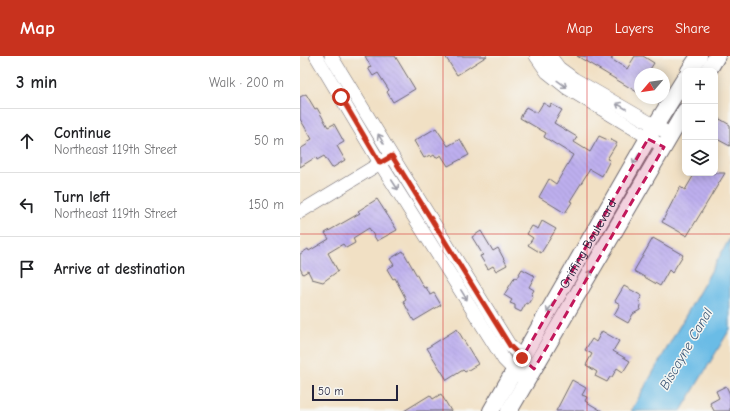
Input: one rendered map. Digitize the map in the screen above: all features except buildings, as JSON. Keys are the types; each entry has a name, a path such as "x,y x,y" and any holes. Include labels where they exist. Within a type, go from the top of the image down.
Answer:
{"street":[{"path":"316,56 510,346 524,370"},
{"path":"331,56 386,160"},
{"path":"536,56 547,72 567,88 667,141"},
{"path":"550,56 559,68 651,132"},
{"path":"691,68 699,56"},
{"path":"710,68 717,56"},
{"name":"Griffing Boulevard","path":"510,411 524,370 651,132 682,83"},
{"name":"Griffing Boulevard","path":"491,411 524,370 682,116"},
{"path":"300,212 386,160"}],"highlighted area":[{"path":"648,139 664,147 534,369 522,358"}],"water":[{"name":"Biscayne Canal","path":"730,238 730,329 681,411 631,411"}],"route":[{"path":"341,97 380,163 392,156 510,346 522,358"}]}
